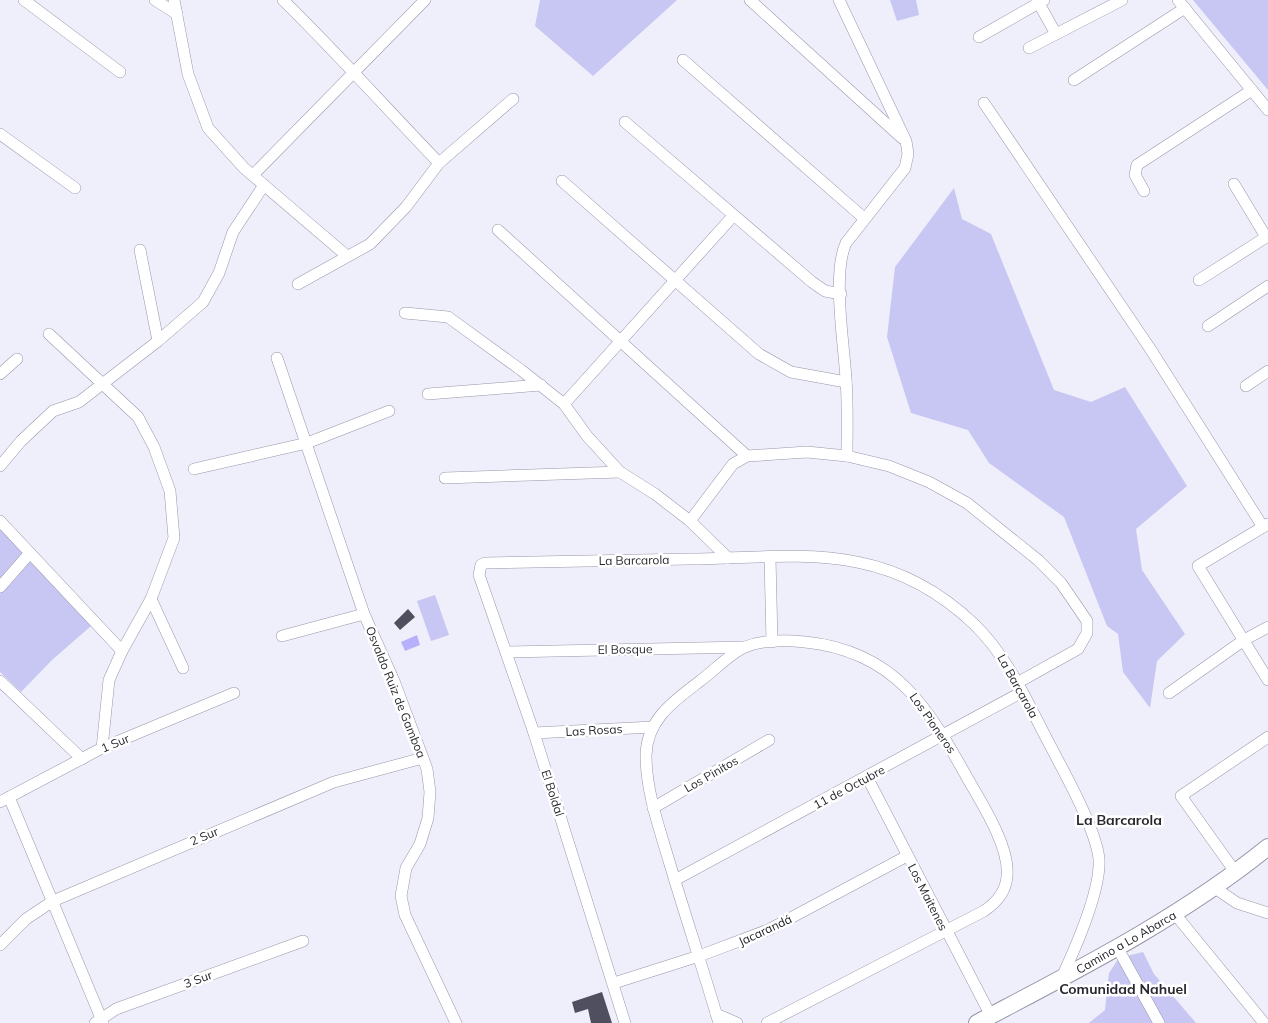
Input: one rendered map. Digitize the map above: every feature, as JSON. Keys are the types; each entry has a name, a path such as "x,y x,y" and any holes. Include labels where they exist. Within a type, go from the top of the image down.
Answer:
{"main road":[{"name":"Camino a Lo Abarca","path":"984,1019 1061,979 1175,914 1236,873 1268,847"}],"street":[{"path":"24,0 120,72"},
{"path":"155,0 177,14"},
{"path":"174,0 188,74 208,128 252,175 347,256"},
{"path":"283,0 439,163"},
{"path":"252,175 425,0"},
{"path":"750,0 906,142"},
{"path":"839,0 906,142 908,154 905,168 846,243 841,254 847,456"},
{"path":"1029,48 1122,0"},
{"path":"979,37 1040,1 1056,34"},
{"path":"1074,80 1181,4 1268,110"},
{"path":"683,60 865,219"},
{"path":"1144,191 1135,175 1137,165 1252,90"},
{"path":"298,284 370,244 406,208 439,163 513,99"},
{"path":"984,103 1151,350 1266,526 1198,566 1268,680"},
{"path":"625,122 733,216 820,288 830,293 841,294"},
{"path":"0,134 74,188"},
{"path":"562,181 758,354 791,372 846,382"},
{"path":"1199,280 1267,237 1234,184"},
{"path":"0,466 21,442 53,411 79,402 158,341 202,302 218,273 233,232 264,185"},
{"path":"564,404 733,216"},
{"path":"498,230 747,456 733,464 690,521"},
{"path":"140,250 158,341"},
{"path":"1208,326 1268,286"},
{"path":"405,313 448,317 541,385 564,404 587,436 620,472 655,494 690,521 728,558"},
{"path":"49,334 138,418 154,447 170,491 174,538 151,598 122,651 110,680 102,748"},
{"name":"Osvaldo Ruiz de Gamboa","path":"277,358 364,614 394,681 423,758 430,792 428,818 420,844 406,868 401,886 402,901 409,925 456,1023"},
{"path":"0,374 17,359"},
{"path":"1246,386 1268,371"},
{"path":"428,394 541,385"},
{"path":"194,470 307,443 388,411"},
{"name":"11 de Octubre","path":"674,880 943,735 1073,653 1082,644 1087,633 1087,621 1071,596 1038,560 967,503 909,473 847,456 807,452 747,456"},
{"path":"445,478 620,472"},
{"path":"0,521 122,651"},
{"path":"0,587 29,554"},
{"name":"La Barcarola","path":"481,565 485,563 770,558 810,555 850,560 889,570 914,581 943,599 975,625 1002,656 1071,787 1094,841 1098,858 1098,880 1074,952 1061,979"},
{"path":"770,558 772,642"},
{"name":"El Boldal","path":"481,565 480,575 534,733 625,1023"},
{"path":"151,598 183,668"},
{"path":"282,636 364,614"},
{"path":"1169,693 1244,640 1268,627"},
{"name":"Los Pioneros","path":"737,1023 717,1019 653,808 646,753 653,727 671,703 745,647 772,642 798,642 828,646 871,662 909,689 919,700 943,735 995,830 1008,867 1006,882 996,901 984,911 767,1023"},
{"name":"El Bosque","path":"506,652 745,647"},
{"path":"0,681 82,759"},
{"name":"1 Sur","path":"5,799 102,748 234,693"},
{"name":"Las Rosas","path":"534,733 653,727"},
{"path":"1236,873 1181,796 1268,736"},
{"name":"Los Pinitos","path":"653,808 768,740"},
{"name":"2 Sur","path":"0,945 26,918 54,901 334,782 423,758"},
{"name":"Los Maitenes","path":"867,777 945,932 984,1019"},
{"path":"5,799 54,901 100,1022"},
{"name":"Jacarandá","path":"614,983 699,956 768,930 907,856"},
{"path":"1215,888 1237,903 1268,913"},
{"path":"1175,914 1264,1023"},
{"name":"3 Sur","path":"100,1022 116,1009 303,941"},
{"path":"1117,947 1159,1023"}],"shaded area":[{"path":"540,0 677,0 593,76 535,26"},
{"path":"890,0 916,0 919,15 897,21"},
{"path":"1193,0 1268,0 1268,90"},
{"path":"954,188 962,219 991,234 1054,390 1091,402 1125,387 1187,486 1136,529 1142,570 1185,634 1157,661 1150,708 1123,672 1118,634 1107,626 1064,517 989,463 968,430 911,413 887,337 895,267"},
{"path":"0,526 91,626 52,660 21,692 0,672"},
{"path":"435,595 449,635 431,641 417,601"},
{"path":"417,635 420,645 405,651 401,642"},
{"path":"1143,952 1154,974 1196,1023 1089,1023 1105,1010 1109,973 1119,958"}],"building":[{"path":"408,609 415,617 400,630 394,623"},
{"path":"602,992 612,1023 591,1023 588,1009 575,1013 572,1002"}],"district":[{"name":"La Barcarola","path":"1119,820"},
{"name":"Comunidad Nahuel","path":"1123,989"}]}
